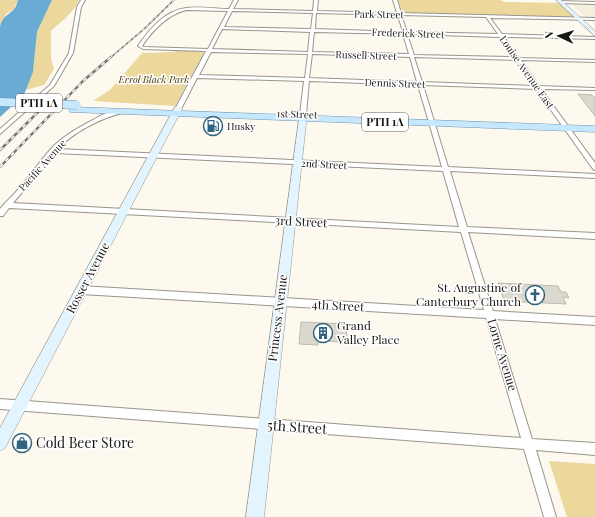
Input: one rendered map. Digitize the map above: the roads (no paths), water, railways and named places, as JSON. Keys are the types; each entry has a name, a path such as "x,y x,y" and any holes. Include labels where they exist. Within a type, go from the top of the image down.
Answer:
{"main road":[{"name":"1st Street","path":"0,102 75,107 102,114 120,112 176,111 433,121 565,125 595,124"},
{"name":"1st Street","path":"0,108 152,108 176,111"},
{"path":"102,114 110,108 152,108"},
{"name":"1st Street","path":"565,125 595,129"}],"street":[{"path":"0,132 52,86 72,52 79,7 82,0"},
{"path":"176,111 236,0"},
{"path":"302,116 316,0"},
{"name":"Lorne Avenue","path":"396,0 550,517"},
{"path":"562,1 595,3"},
{"path":"562,1 595,34"},
{"path":"562,1 595,28"},
{"name":"Park Street","path":"141,44 164,18 176,11 186,9 595,19"},
{"name":"Louise Avenue East","path":"487,16 595,168"},
{"name":"Frederick Street","path":"221,28 595,38"},
{"name":"Russell Street","path":"141,44 140,47 143,48 595,61"},
{"name":"Dennis Street","path":"195,76 595,89"},
{"name":"Rosser Avenue","path":"0,442 176,111"},
{"name":"Pacific Avenue","path":"0,214 52,151 70,136 108,114 120,112"},
{"name":"Pacific Avenue","path":"91,125 102,114"},
{"name":"Princess Avenue","path":"255,517 302,116"},
{"name":"2nd Street","path":"52,151 595,176"},
{"name":"3rd Street","path":"7,205 595,236"},
{"name":"4th Street","path":"81,290 595,321"},
{"name":"5th Street","path":"0,404 595,449"}],"water":[{"path":"18,0 52,0 37,32 33,72 26,90 23,96 0,117 0,27 4,18 15,8"}],"railway":[{"path":"110,58 144,29 174,0"},
{"path":"0,167 83,81 111,57"},
{"path":"0,150 52,98"}],"place":[{"name":"Husky","path":"213,126"},
{"name":"St. Augustine of Canterbury Church","path":"535,295"},
{"name":"Grand Valley Place","path":"323,333"},
{"name":"Cold Beer Store","path":"22,443"}],"park label":[{"name":"Errol Black Park","path":"154,79"}]}
